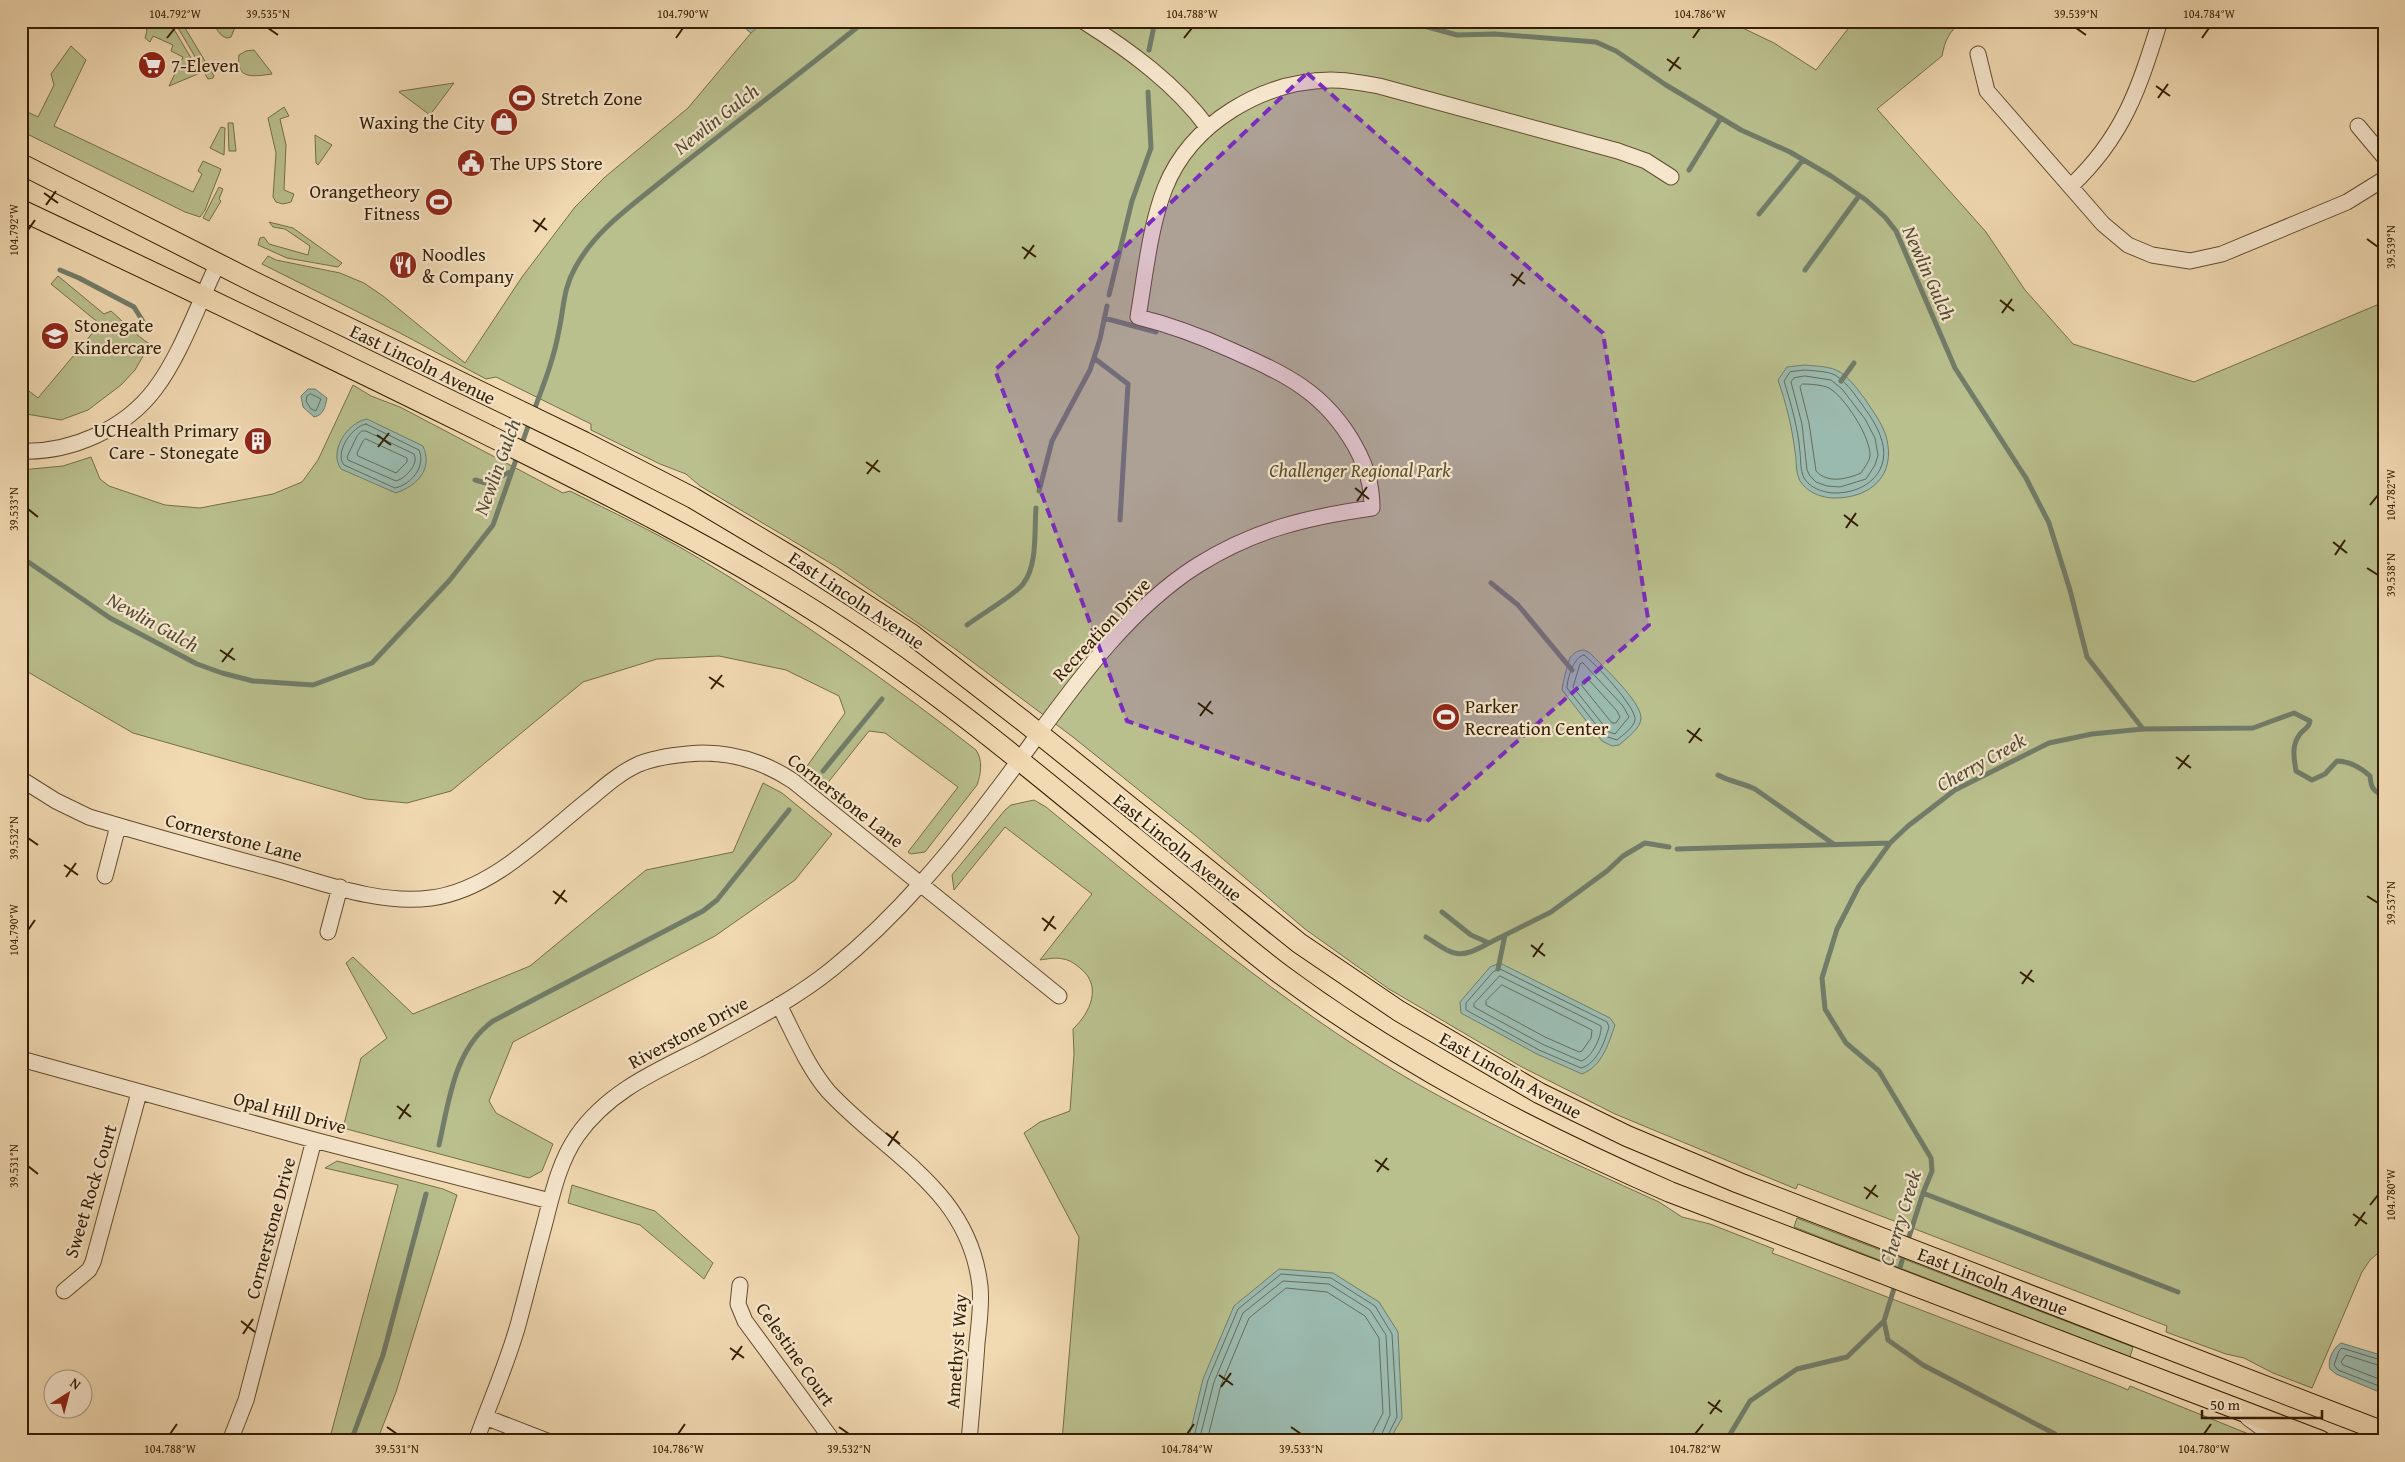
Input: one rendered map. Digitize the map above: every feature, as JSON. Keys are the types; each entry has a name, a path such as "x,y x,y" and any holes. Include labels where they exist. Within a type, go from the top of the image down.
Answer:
{"main road":[{"name":"East Lincoln Avenue","path":"21,164 218,263 584,442 693,498 863,601 911,634 1038,733 1285,932 1399,1011 1506,1075 1659,1150 1791,1203 2384,1432"},
{"name":"East Lincoln Avenue","path":"21,210 569,475 722,555 826,618 938,697 1278,972 1348,1022 1489,1106 1549,1137 1670,1192 2136,1372 2321,1441"}],"street":[{"path":"1083,21 1166,83 1185,100 1208,128 1243,103 1273,91 1317,81 1348,81 1380,86 1604,147 1646,161 1671,177"},
{"path":"2071,186 2100,155 2121,124 2140,86 2160,21"},
{"path":"1978,54 1987,91 2103,224 2128,245 2164,259 2190,261 2222,254 2327,212 2348,202 2384,179"},
{"path":"2358,126 2384,157"},
{"name":"Recreation Drive","path":"1038,733 1080,678 1145,607 1189,571 1231,547 1282,525 1319,516 1372,508 1370,481 1361,458 1340,422 1315,396 1290,378 1256,361 1177,327 1138,318 1155,228 1166,188 1184,155 1208,128"},
{"path":"21,452 68,446 108,429 128,416 155,390 164,376 218,263"},
{"name":"Riverstone Drive","path":"476,1441 517,1330 550,1201 569,1149 582,1129 603,1106 641,1079 779,1005 814,982 866,940 921,884 1038,733"},
{"name":"Cornerstone Lane","path":"21,779 79,813 118,826 340,887 376,896 410,900 433,898 470,887 506,866 627,770 638,765 665,757 703,753 744,758 783,774 1059,996"},
{"path":"105,876 118,826"},
{"path":"328,932 340,887"},
{"name":"Amethyst Way","path":"779,1005 806,1057 827,1089 931,1183 950,1206 966,1234 977,1269 981,1301 969,1441"},
{"name":"Opal Hill Drive","path":"21,1059 314,1140 550,1201"},
{"name":"Sweet Rock Court","path":"64,1291 89,1270 93,1262 140,1093"},
{"name":"Cornerstone Drive","path":"230,1441 246,1400 314,1140"},
{"name":"Celestine Court","path":"740,1286 738,1304 745,1321 833,1441"},
{"path":"2234,1408 2274,1437 2283,1441"},
{"path":"485,1417 547,1441"}],"highlighted area":[{"path":"1307,73 1603,333 1649,625 1426,822 1127,721 995,370"}],"green space":[{"path":"169,21 200,73 169,86 183,57 171,51 173,45 153,36 150,42 145,38 147,31 145,24"},
{"path":"174,21 182,23 214,76 213,78 208,79"},
{"path":"215,21 230,21 236,25 231,37 227,38 220,34"},
{"name":"Challenger Regional Park","path":"737,21 1728,21 1774,43 1816,70 1854,21 1962,21 1948,37 1942,56 1877,109 1986,232 2025,290 2073,344 2194,382 2384,302 2384,1248 2370,1260 2362,1272 2312,1388 2273,1373 2244,1358 2226,1354 2166,1332 2167,1326 1798,1184 1796,1189 1615,1114 1520,1066 1389,989 1305,929 1196,836 1073,737 954,648 837,567 700,486 686,474 660,464 591,430 591,424 496,377 486,379 400,333 262,264 268,256 276,260 340,273 364,283 383,296 465,363 522,277 575,207 605,177 688,108 751,33"},
{"path":"71,46 86,60 54,126 193,192 202,174 198,171 203,161 221,169 205,210 200,217 185,212 21,131 21,109 38,117 54,85 51,74"},
{"path":"254,50 272,74 253,76 243,73 240,69 239,55 246,51"},
{"path":"454,83 430,115 399,92 401,91"},
{"path":"284,107 289,116 280,119 286,145 284,190 294,194 291,202 283,204 276,202 273,197 276,153 268,118"},
{"path":"228,123 233,123 236,151 229,151"},
{"path":"221,127 225,128 224,155 210,148"},
{"path":"315,135 332,145 318,165 316,163"},
{"path":"219,187 223,189 219,199 221,201 209,221 203,218"},
{"path":"269,222 293,228 342,263 338,267 287,258 258,245 260,238 264,237 269,244 308,255 310,246 285,229 273,227"},
{"path":"58,276 104,314 111,311 150,344 135,370 121,385 88,410 61,420 21,413 21,385 38,398 100,324 51,284"},
{"path":"353,385 371,396 400,407 563,493 570,491 649,530 695,556 803,624 874,673 976,750 980,758 981,767 977,785 925,852 911,854 908,852 958,787 885,733 869,731 826,785 805,769 845,713 839,696 786,670 719,656 657,659 583,682 451,791 407,803 366,799 133,733 21,668 21,470 63,466 91,457 100,479 109,486 165,505 200,508 273,494 302,482 318,460"},
{"path":"763,783 782,793 832,834 795,880 715,936 513,1042 489,1101 496,1113 553,1144 542,1171 529,1178 343,1128 361,1058 387,1038 346,963 353,957 413,1014 530,966 646,870 733,852"},
{"path":"1034,800 1046,807 1209,940 1293,1003 1379,1061 1481,1118 1659,1202 1682,1217 1710,1224 1774,1249 1772,1253 2128,1390 2130,1386 2266,1441 1062,1441 1079,1237 1024,1133 1040,1122 1070,1111 1074,1054 1073,1029 1089,1007 1092,999 1091,983 1087,975 1070,961 1057,958 1040,960 1092,894 1005,827 954,890 952,875 1005,810 1011,805"},
{"path":"337,1161 443,1189 457,1195 396,1392 377,1441 329,1441 398,1185 325,1168"},
{"path":"572,1185 655,1211 713,1263 704,1279 640,1225 568,1203"},
{"path":"1797,1218 2133,1347 2130,1357 1794,1227"}],"water":[{"path":"737,21 765,21 751,33"},
{"path":"1805,365 1829,368 1844,375 1865,399 1877,417 1886,436 1888,462 1878,482 1869,489 1846,497 1832,498 1814,493 1800,481 1794,442 1778,380 1787,367"},
{"path":"308,389 315,389 327,398 322,412 314,417 303,407 301,396"},
{"path":"367,419 423,446 426,454 425,469 411,486 396,493 341,469 337,454 342,438 353,426"},
{"path":"1584,650 1590,653 1620,684 1635,702 1639,711 1641,718 1639,725 1619,745 1612,746 1602,741 1562,690 1570,658 1576,652"},
{"path":"1500,963 1610,1018 1615,1025 1610,1040 1595,1066 1582,1074 1537,1054 1461,1013 1460,1002 1490,967"},
{"path":"1279,1269 1333,1273 1379,1302 1398,1332 1402,1418 1389,1441 1188,1441 1203,1379 1234,1306"},
{"path":"2341,1343 2384,1356 2384,1394 2336,1374 2330,1369 2331,1354"}],"waterway":[{"name":"Newlin Gulch","path":"533,413 554,351 568,283 575,268 594,241 629,207 865,21"},
{"path":"1149,50 1155,21"},
{"name":"Newlin Gulch","path":"1406,21 1457,35 1495,34 1596,42 1616,51 1666,85 1741,130 1790,152 1831,176 1866,200 1885,217 1896,231 1955,368 2026,478 2049,523 2070,590 2087,657 2143,729"},
{"path":"1109,295 1132,201 1151,148 1148,92"},
{"path":"1689,170 1721,118"},
{"path":"1759,214 1803,160"},
{"path":"1805,270 1859,196"},
{"path":"60,270 134,307 149,331"},
{"path":"1039,491 1052,441 1090,370 1100,339 1107,306"},
{"path":"1104,318 1156,332"},
{"path":"1094,358 1128,384 1120,520"},
{"path":"1841,381 1854,363"},
{"name":"Newlin Gulch","path":"521,446 530,421"},
{"name":"Newlin Gulch","path":"21,557 110,618 197,664 253,681 313,685 372,663 449,581 493,525 518,454"},
{"path":"475,480 486,483 512,471"},
{"path":"967,625 1013,594 1028,576 1033,558 1036,508"},
{"path":"1491,583 1518,605 1572,670"},
{"path":"823,771 882,699"},
{"name":"Cherry Creek","path":"1907,1243 1932,1171 1931,1158 1879,1071 1846,1043 1825,1009 1822,978 1837,929 1859,886 1890,843 1908,826 1955,790 2049,743 2092,734 2143,729 2253,728 2294,713 2310,721 2295,743 2296,771 2312,780 2325,774 2337,761 2351,763 2370,776 2373,789 2384,796"},
{"path":"1718,775 1755,789 1835,845"},
{"path":"439,1145 455,1077 461,1061 480,1033 493,1021 703,911 717,900 789,810"},
{"path":"1442,912 1471,935 1489,943 1551,912 1607,871 1623,856 1645,843 1669,847"},
{"path":"1677,849 1890,843"},
{"path":"1498,969 1505,935"},
{"path":"1426,937 1456,954 1470,952 1489,943"},
{"path":"1923,1193 2178,1292"},
{"path":"351,1441 383,1355 426,1194"},
{"name":"Cherry Creek","path":"1898,1274 1905,1251"},
{"name":"Cherry Creek","path":"1726,1441 1750,1401 1797,1369 1847,1357 1884,1321 1896,1282"},
{"path":"1884,1321 1888,1340 1923,1365 2055,1434"}],"place":[{"name":"7-Eleven","path":"152,65"},
{"name":"Stretch Zone","path":"522,98"},
{"name":"Waxing the City","path":"504,122"},
{"name":"The UPS Store","path":"471,163"},
{"name":"Orangetheory Fitness","path":"439,202"},
{"name":"Noodles & Company","path":"403,265"},
{"name":"Stonegate Kindercare","path":"55,336"},
{"name":"UCHealth Primary Care - Stonegate","path":"258,441"},
{"name":"Parker Recreation Center","path":"1446,717"}]}
